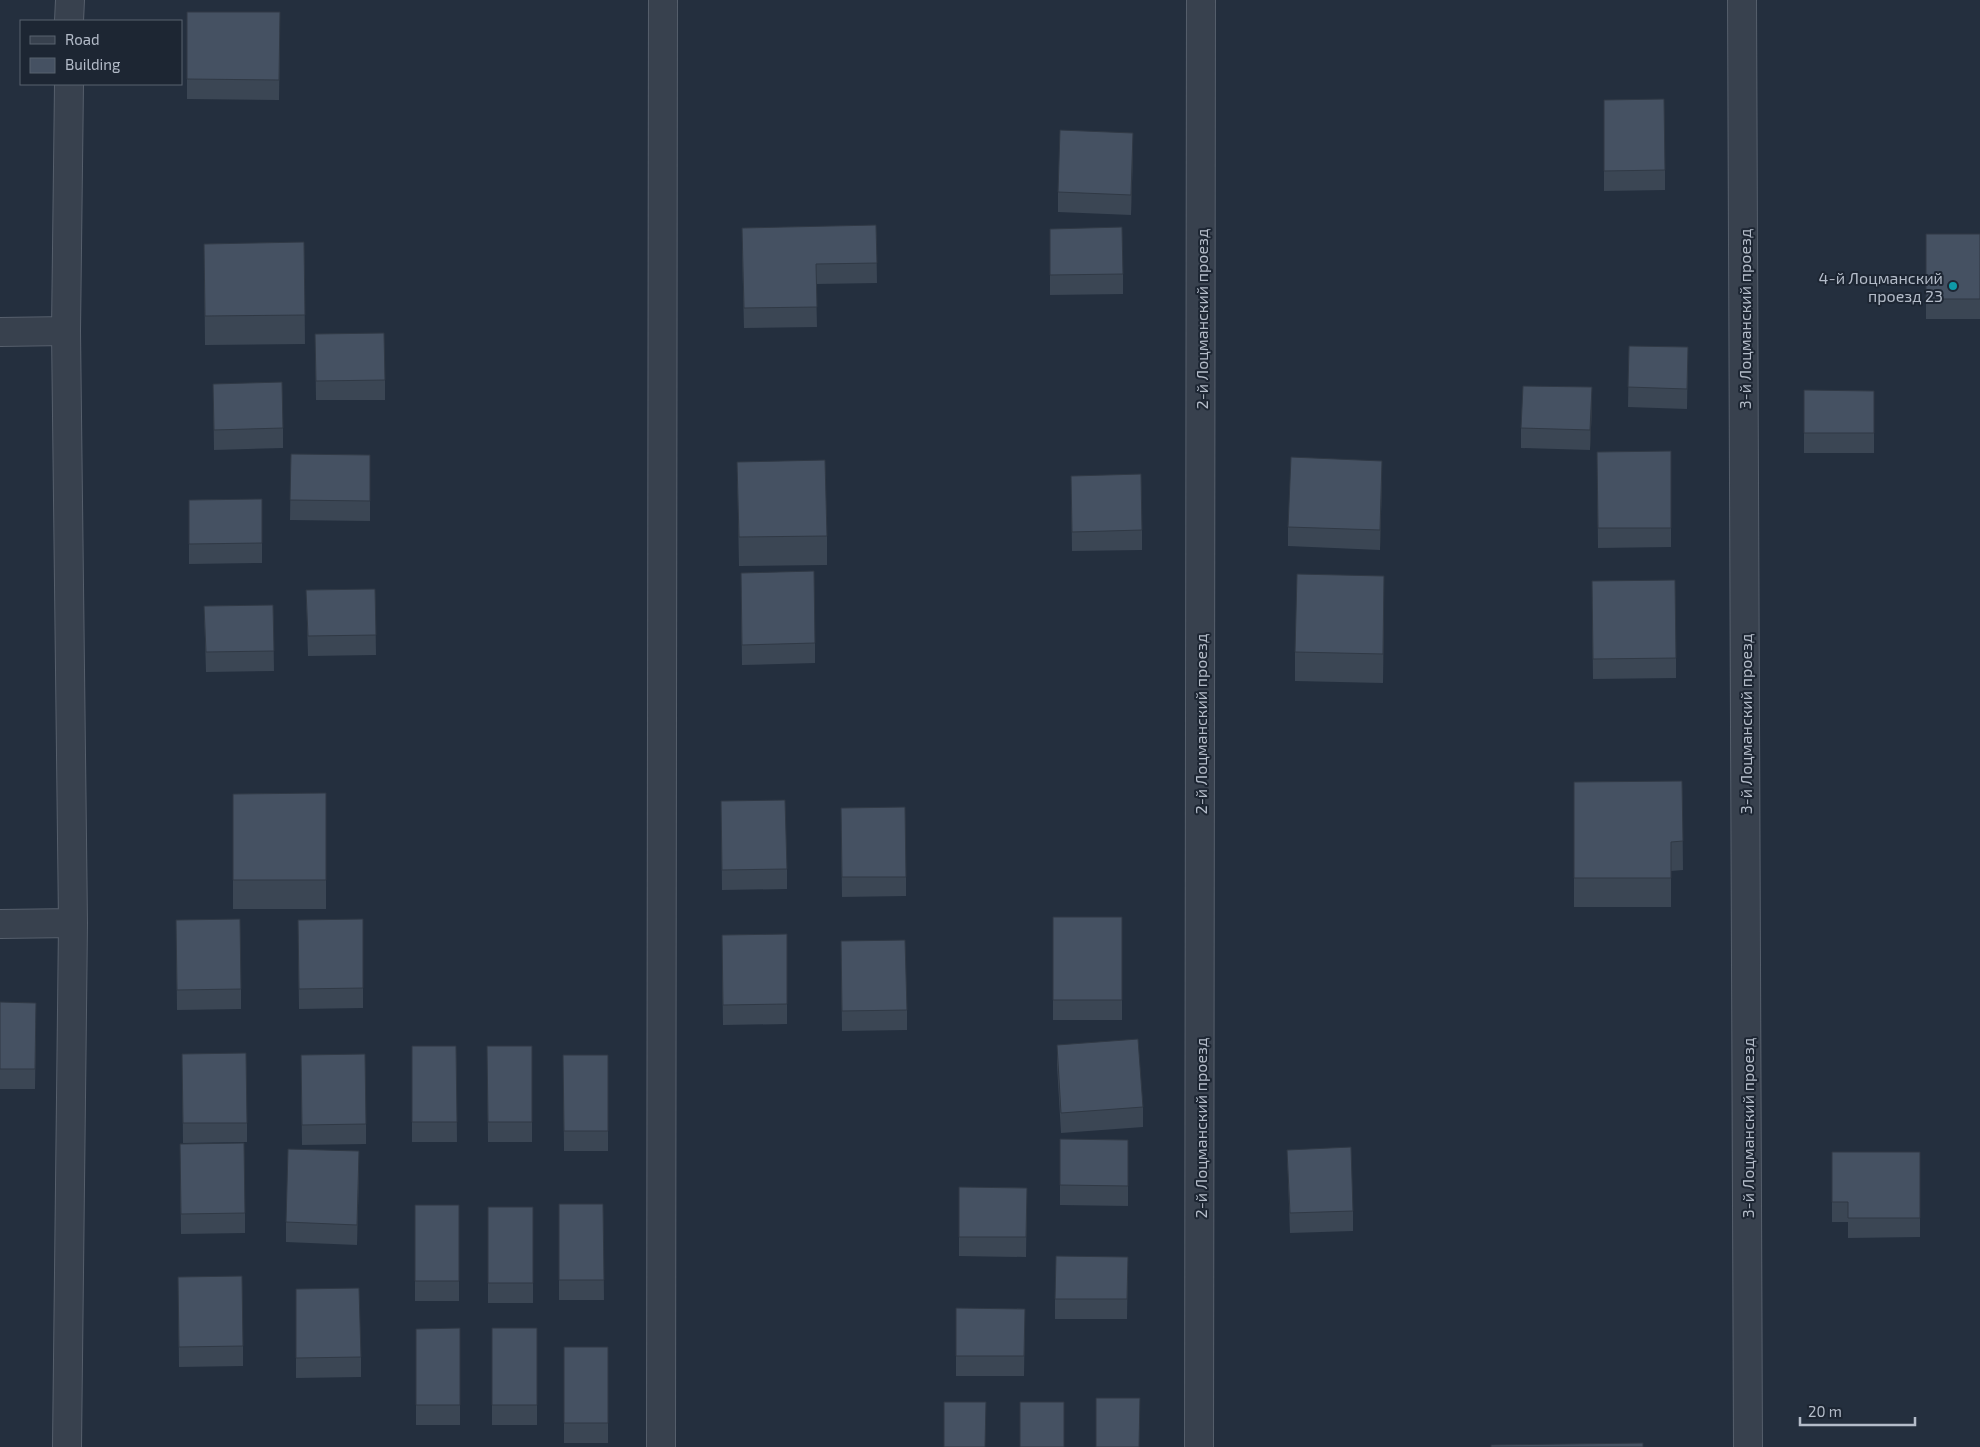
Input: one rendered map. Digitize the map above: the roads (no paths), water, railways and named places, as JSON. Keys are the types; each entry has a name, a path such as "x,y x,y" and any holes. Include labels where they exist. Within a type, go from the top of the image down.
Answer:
{"street":[{"path":"69,20 70,0"},
{"path":"662,0 662,1447"},
{"name":"2-й Лоцманский проезд","path":"1199,1447 1201,0"},
{"name":"3-й Лоцманский проезд","path":"1742,0 1748,1447"},
{"path":"67,1447 73,923 66,331 69,85"},
{"path":"0,332 66,331"},
{"path":"0,924 73,923"}],"place":[{"name":"4-й Лоцманский проезд 23","path":"1953,286"}]}
